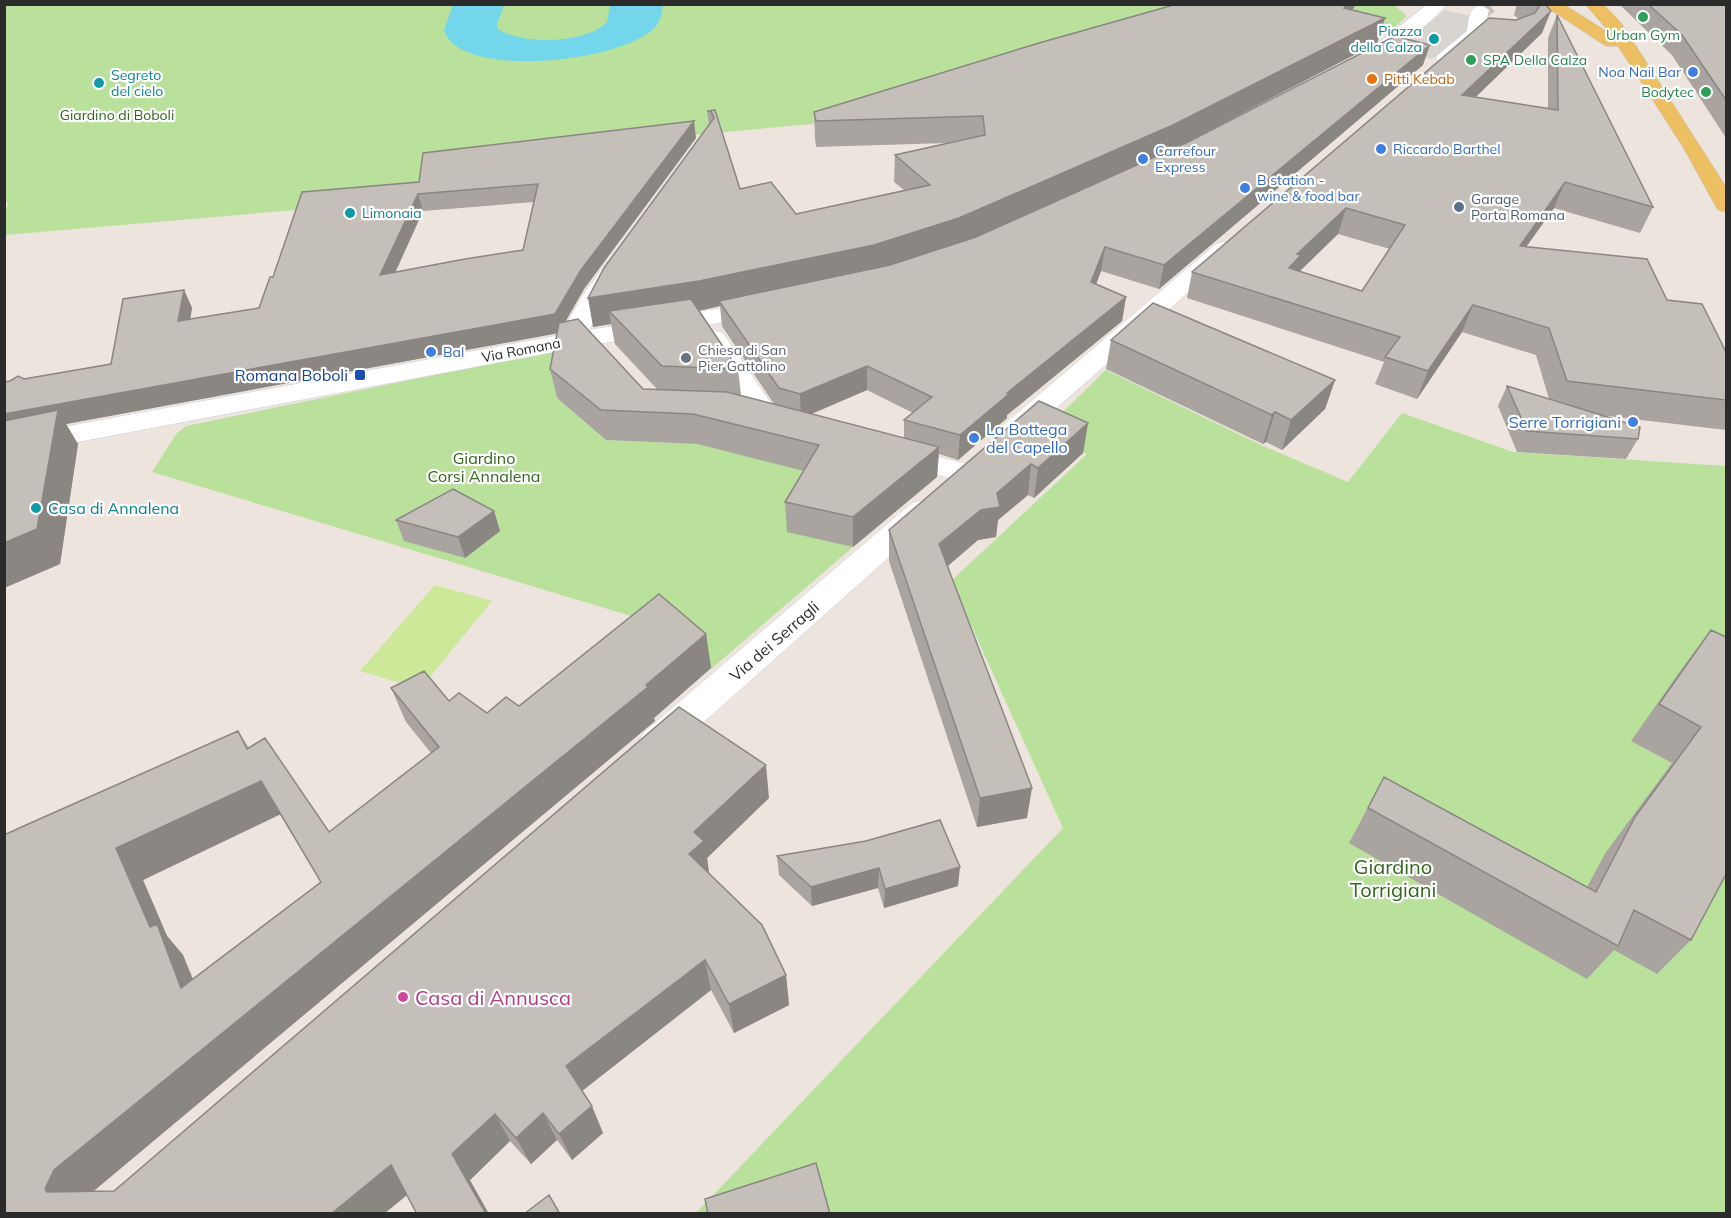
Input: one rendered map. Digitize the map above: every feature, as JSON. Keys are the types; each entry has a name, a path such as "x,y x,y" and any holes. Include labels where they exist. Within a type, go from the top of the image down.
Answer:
{"main road":[{"path":"1550,4 1630,53"},
{"path":"1589,5 1616,28 1630,53 1693,147 1726,205"}],"street":[{"path":"1346,70 1415,61 1489,29 1479,12 1439,5 1415,61"},
{"name":"Via dei Serragli","path":"635,761 1245,231"},
{"path":"609,357 581,339 595,295 625,254"},
{"name":"Via Romana","path":"4,447 581,339 708,327 784,304"},
{"path":"708,327 781,424 731,411"},
{"path":"873,449 964,473"}],"green space":[{"name":"Giardino di Boboli","path":"4,5 1256,5 856,120 604,143 423,199 5,235 5,211 9,203 4,203"},
{"path":"1274,5 1394,5 1407,16 1388,33"},
{"name":"Giardino Corsi Annalena","path":"566,348 611,375 556,397 606,440 697,444 859,484 853,547 711,669 661,625 152,472 176,434 186,426"},
{"name":"Giardino Torrigiani","path":"1106,370 1261,445 1348,482 1402,413 1513,452 1726,466 1726,1213 695,1214 1063,828 951,581 1087,454 1042,432"},
{"path":"435,585 492,601 420,689 360,671"}],"shaded area":[{"name":"Piazza della Calza","path":"1445,10 1505,24 1469,30 1432,59 1397,49"}],"water":[{"path":"453,5 504,5 497,24 498,29 522,38 554,40 584,35 597,29 607,22 610,5 663,5 656,26 639,39 613,49 580,57 545,61 510,61 479,56 456,46 444,30"}],"building":[{"path":"1177,4 1347,4 1344,8 1385,18 1173,125 959,218 874,245 699,281 588,298 604,268 714,118 711,111 707,111 715,110 740,189 771,182 796,214 930,185 895,155 985,135 983,116 816,121 814,112 1039,43"},
{"path":"1545,4 1551,11 1462,95 1558,110 1557,15 1653,207 1565,182 1520,246 1647,259 1667,300 1702,304 1726,352 1726,400 1567,381 1549,328 1473,305 1428,371 1385,357 1400,337 1192,272 1489,18 1516,20 1535,13 1540,5","holes":["1346,208 1405,225 1362,291 1289,268 1301,255 1297,254"]},
{"path":"1648,4 1726,4 1726,100 1682,35"},
{"path":"1395,36 1430,45 1164,265 1105,247 1091,282 1126,297 1007,393 1009,394 960,435 904,420 932,397 867,366 800,394 779,388 719,301 890,265 976,237 1188,142"},
{"path":"694,121 581,270 555,314 4,414 4,382 18,376 24,379 111,364 123,299 184,290 178,321 259,308 270,277 273,277 302,192 419,182 423,153","holes":["538,184 523,250 465,259 380,275 418,194"]},
{"path":"691,299 738,369 662,366 609,311"},
{"path":"1153,303 1335,380 1291,420 1275,412 1272,415 1111,340"},
{"path":"578,319 643,389 727,392 939,447 853,517 785,502 819,445 693,414 601,410 550,369 559,323"},
{"path":"1507,386 1640,427 1638,439 1527,431"},
{"path":"1039,401 1088,423 1038,468 1031,464 997,493 1000,507 981,510 939,544 1032,788 980,798 889,530"},
{"path":"58,410 37,529 4,543 4,421"},
{"path":"453,489 494,511 458,537 396,520"},
{"path":"659,594 706,634 646,685 648,687 54,1170 45,1189 47,1192 114,1191 679,707 766,765 694,832 704,841 689,854 762,925 786,975 729,1004 705,960 566,1066 592,1106 559,1134 543,1113 516,1138 495,1114 452,1154 486,1214 417,1214 391,1165 331,1214 4,1214 4,835 238,731 247,749 265,738 329,832 439,747 391,688 424,671 449,701 459,693 487,713 506,697 519,706","holes":["261,781 321,882 181,988 157,924 150,927 116,848"]},
{"path":"1711,630 1726,637 1726,874 1691,940 1634,910 1618,946 1368,808 1384,777 1596,892 1635,817 1701,727 1659,704"},
{"path":"940,820 960,867 885,889 879,868 811,887 777,856 866,841"},
{"path":"816,1163 830,1214 708,1214 705,1199"},
{"path":"549,1195 560,1214 524,1214"}],"tunnel":[{"path":"1481,10 1489,4"}],"place":[{"name":"Urban Gym","path":"1643,17"},
{"name":"Piazza della Calza","path":"1434,39"},
{"name":"SPA Della Calza","path":"1471,60"},
{"name":"Noa Nail Bar","path":"1693,72"},
{"name":"Pitti Kebab","path":"1372,79"},
{"name":"Segreto del cielo","path":"99,83"},
{"name":"Bodytec","path":"1706,92"},
{"name":"Riccardo Barthel","path":"1381,149"},
{"name":"Carrefour Express","path":"1143,159"},
{"name":"B station - wine & food bar","path":"1245,188"},
{"name":"Garage Porta Romana","path":"1459,207"},
{"name":"Limonaia","path":"350,213"},
{"name":"Bal","path":"431,352"},
{"name":"Chiesa di San Pier Gattolino","path":"686,358"},
{"name":"Romana Boboli","path":"360,375"},
{"name":"Serre Torrigiani","path":"1633,422"},
{"name":"La Bottega del Capello","path":"974,438"},
{"name":"Casa di Annalena","path":"36,508"},
{"name":"Casa di Annusca","path":"403,997"}]}
